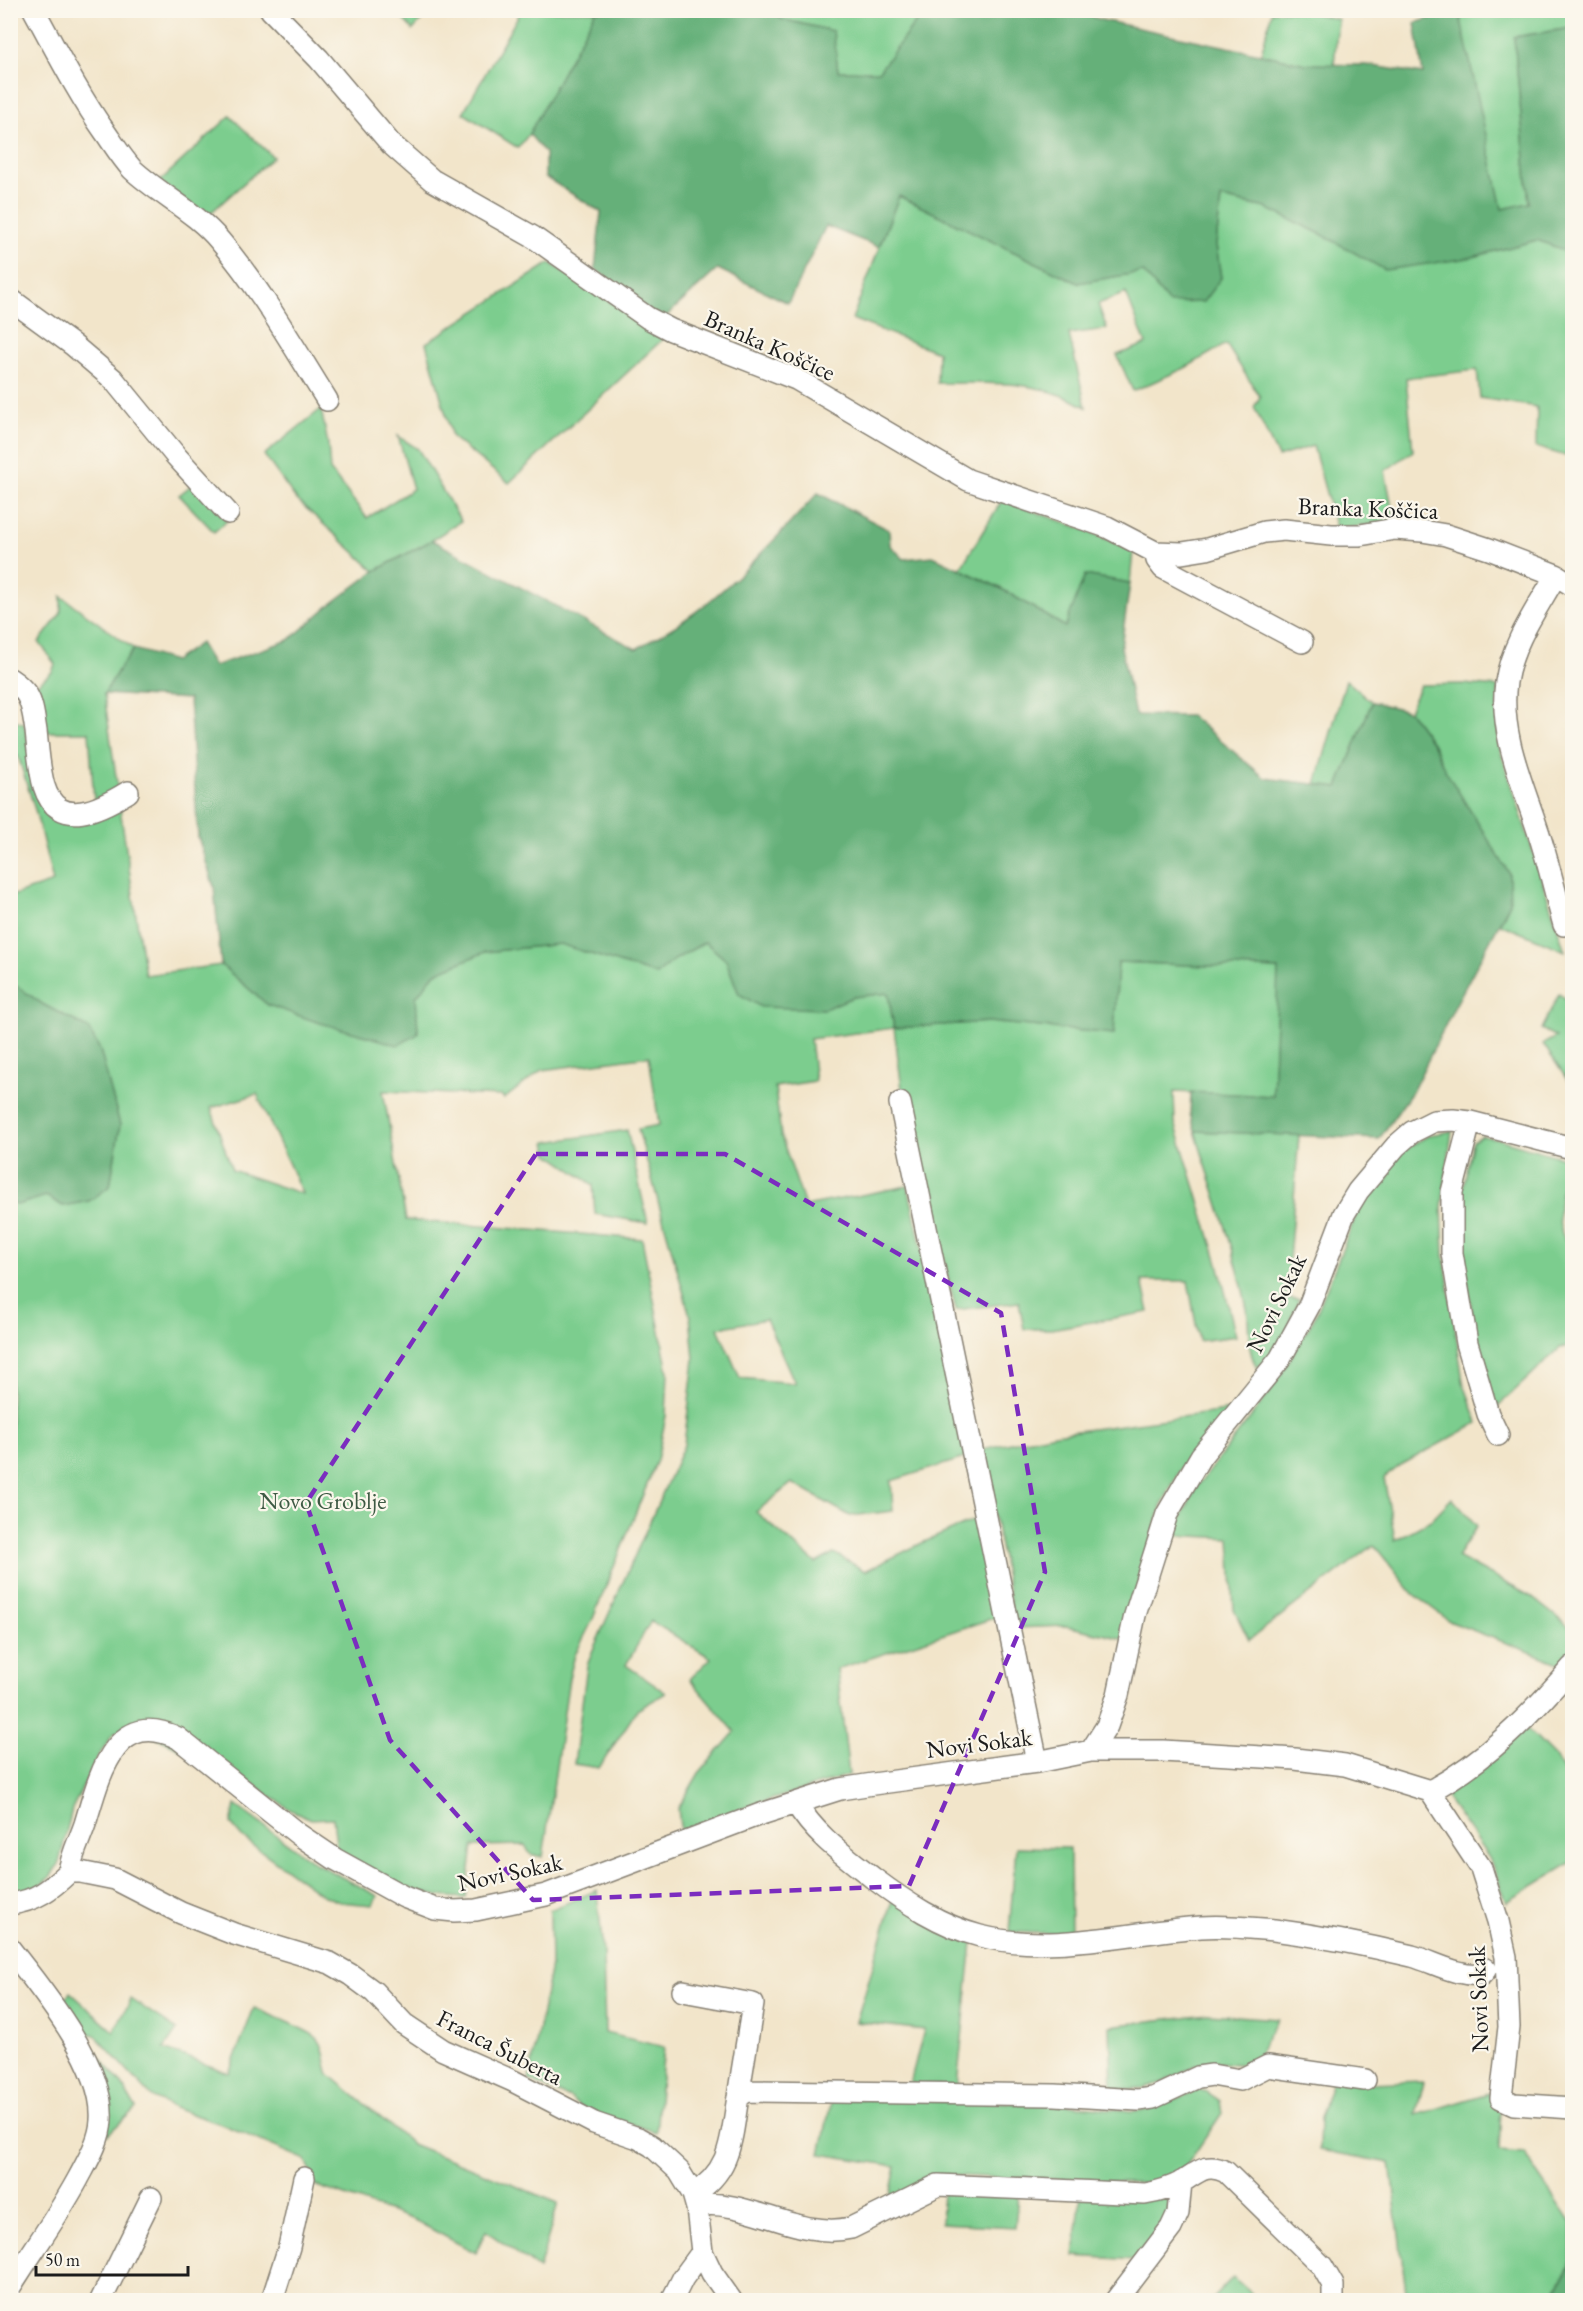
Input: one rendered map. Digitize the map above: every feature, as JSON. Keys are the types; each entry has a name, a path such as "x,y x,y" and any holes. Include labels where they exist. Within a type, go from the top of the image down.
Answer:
{"street":[{"path":"34,10 90,111 120,153 133,169 198,219 219,240 260,295 327,400"},
{"name":"Branka Koščice","path":"271,10 319,59 391,144 432,180 462,199 533,237 648,318 671,330 796,379 968,480 1090,521 1121,534 1155,552 1163,568 1302,642"},
{"path":"10,298 73,345 113,379 176,456 228,513"},
{"name":"Branka Koščica","path":"1155,552 1182,553 1207,549 1264,532 1284,530 1339,536 1395,529 1446,535 1564,580"},
{"path":"1564,580 1518,643 1507,681 1505,698 1511,746 1538,830 1564,925"},
{"path":"10,679 27,695 33,711 44,786 50,800 56,806 64,811 85,812 102,807 128,792"},
{"path":"900,1102 1036,1762"},
{"name":"Novi Sokak","path":"1091,1751 1107,1726 1118,1695 1135,1615 1167,1514 1201,1456 1280,1359 1309,1306 1344,1214 1358,1191 1396,1146 1412,1132 1434,1122 1453,1120 1470,1122 1572,1148"},
{"path":"1470,1122 1452,1192 1452,1253 1467,1343 1488,1414 1498,1435"},
{"path":"1430,1791 1453,1779 1498,1745 1542,1703 1572,1667"},
{"name":"Novi Sokak","path":"69,1872 107,1759 122,1741 136,1731 167,1733 178,1738 298,1834 335,1859 404,1897 435,1909 476,1910 546,1895 840,1789 1036,1762 1091,1751 1163,1751 1295,1758 1345,1765 1430,1791 1480,1868 1498,1921 1506,1956 1508,2008 1507,2053 1501,2098 1514,2104 1572,2108"},
{"path":"796,1803 815,1830 877,1880 936,1919 978,1935 1026,1942 1078,1942 1185,1928 1223,1926 1307,1935 1379,1948 1461,1972 1482,1974 1486,1969"},
{"path":"10,1904 33,1900 49,1891 69,1872"},
{"name":"Franca Šuberta","path":"69,1872 115,1879 202,1922 330,1964 374,1992 404,2024 443,2050 513,2081 594,2123 652,2146 679,2171 695,2200 702,2252 712,2273 731,2301"},
{"path":"10,1949 52,2001 78,2044 97,2086 101,2120 89,2160 57,2217 10,2287"},
{"path":"682,1991 753,2004 725,2164 695,2200"},
{"path":"738,2097 747,2091 760,2090 942,2095 1054,2095 1138,2100 1153,2098 1198,2077 1212,2075 1240,2080 1268,2066 1365,2080"},
{"path":"695,2200 816,2228 841,2230 851,2228 938,2185 1144,2194 1181,2182 1201,2169 1219,2168 1226,2172 1322,2266 1332,2285 1333,2301"},
{"path":"272,2301 289,2247 304,2178"},
{"path":"1116,2301 1171,2228 1178,2213 1181,2182"},
{"path":"101,2301 151,2198"},
{"path":"672,2301 683,2278 702,2252"}],"highlighted area":[{"path":"536,1154 725,1154 1001,1313 1045,1572 909,1886 533,1900 390,1740 306,1503"}],"green space":[{"path":"1073,10 1102,20 1306,64 1367,65 1423,74 1415,23 1459,11 1502,209 1529,203 1514,37 1572,28 1572,257 1561,249 1537,240 1469,258 1385,270 1321,234 1266,208 1221,198 1216,245 1221,278 1203,302 1169,303 1143,272 1078,283 899,196 879,247 826,226 788,303 718,269 662,320 595,269 601,212 545,177 545,153 529,134 596,11 773,11 781,19 833,31 838,71 879,71 924,11"},
{"path":"395,11 430,11 413,30"},
{"path":"521,11 596,11 529,134 518,148 463,113"},
{"path":"773,11 924,11 879,72 838,71 833,31 781,19"},
{"path":"1272,11 1301,11 1338,19 1334,65 1306,64 1261,54"},
{"path":"1459,11 1572,11 1572,28 1514,37 1529,203 1501,210"},
{"path":"230,116 273,157 205,218 160,181"},
{"path":"899,196 1078,283 1143,272 1221,278 1216,245 1221,198 1266,208 1321,234 1469,258 1537,240 1561,249 1572,257 1572,458 1536,447 1537,407 1480,398 1477,370 1406,378 1413,451 1385,471 1395,522 1336,529 1313,446 1278,457 1254,407 1260,397 1226,344 1185,368 1133,391 1117,355 1146,344 1126,293 1098,304 1107,329 1069,334 1086,407 1050,391 1014,384 937,383 938,352 852,319"},
{"path":"550,263 665,337 509,483 452,437 426,343"},
{"path":"321,409 328,444 330,470 367,518 413,489 398,436 418,449 461,521 432,540 375,571 296,499 264,455"},
{"path":"194,483 227,521 214,532 179,495"},
{"path":"818,493 889,530 890,545 904,559 933,556 1000,588 1065,627 1085,575 1130,583 1121,647 1135,715 1191,716 1265,778 1338,787 1372,702 1409,711 1432,743 1445,770 1509,873 1510,903 1412,1092 1379,1139 1195,1131 1190,1114 1191,1092 1273,1096 1278,969 1118,962 1114,1034 989,1022 894,1028 888,993 853,997 824,1009 761,1007 739,994 726,960 705,942 674,960 656,975 560,944 485,952 435,973 416,997 418,1034 398,1045 317,1022 268,1005 221,965 214,887 198,837 189,699 104,694 134,649 174,661 200,643 214,666 289,640 375,571 432,540 636,649 680,623 718,594 753,562"},
{"path":"1002,500 1086,530 1133,551 1130,583 1085,575 1066,627 1000,588 960,569"},
{"path":"61,596 134,649 104,694 118,790 94,801 89,732 48,732 34,687 52,672 55,664 39,642 61,613"},
{"path":"1346,680 1372,702 1338,787 1316,784"},
{"path":"1463,684 1498,687 1499,746 1565,951 1500,924 1510,903 1432,743 1409,711 1420,685"},
{"name":"Novo Groblje","path":"10,719 24,723 39,794 76,822 94,820 120,808 145,975 221,965 268,1005 418,1034 416,997 435,973 485,952 560,944 656,975 674,960 705,942 726,960 739,994 824,1009 853,997 888,993 894,1028 810,1039 815,1081 775,1087 781,1136 805,1206 908,1186 968,1457 891,1481 893,1511 850,1516 792,1483 756,1512 816,1563 834,1553 865,1571 979,1518 997,1617 837,1669 849,1775 738,1810 681,1835 678,1809 699,1773 735,1732 690,1679 711,1658 651,1621 626,1665 666,1693 637,1710 599,1768 574,1764 587,1666 684,1445 694,1359 690,1316 638,1129 659,1125 649,1056 542,1070 504,1099 502,1096 383,1091 406,1220 642,1239 668,1372 666,1416 657,1460 592,1621 575,1655 569,1678 543,1857 530,1854 525,1845 473,1846 466,1898 447,1897 414,1890 384,1878 337,1854 333,1818 311,1819 291,1810 248,1781 130,1725 112,1735 96,1760 72,1809 59,1863 51,1876 39,1886 11,1895 11,1202 17,1205 46,1196 63,1206 89,1201 110,1186 120,1125 100,1050 88,1028 44,1005 18,987 11,987 11,896 53,882 36,813 18,756 11,757","holes":["257,1094 302,1193 302,1194 232,1170 211,1108","766,1319 795,1383 740,1378 718,1328"]},
{"path":"1118,962 1279,969 1273,1096 1174,1092 1175,1123 1218,1263 1236,1336 1199,1341 1188,1281 1142,1281 1149,1312 1051,1329 1024,1329 1019,1302 956,1310 903,1097 894,1028 989,1022 1114,1034"},
{"path":"10,987 18,987 44,1005 88,1028 100,1050 120,1125 110,1186 89,1201 63,1206 46,1196 17,1205 11,1202"},
{"path":"1559,994 1572,1003 1572,1087 1543,1044 1556,1037 1541,1029"},
{"path":"627,1130 648,1223 595,1214 593,1185 549,1154 546,1142"},
{"path":"1195,1131 1299,1135 1286,1298 1299,1299 1279,1347 1266,1362 1257,1367 1251,1354 1247,1309 1236,1264"},
{"path":"1452,1131 1442,1207 1444,1254 1463,1381 1478,1423 1401,1465 1384,1478 1395,1540 1430,1521 1452,1498 1477,1526 1457,1557 1530,1596 1572,1629 1572,1652 1564,1665 1451,1622 1413,1594 1374,1545 1249,1640 1234,1610 1230,1538 1172,1535 1198,1485 1271,1391 1315,1317 1363,1198 1401,1152 1429,1135"},
{"path":"1482,1136 1567,1159 1560,1194 1559,1217 1565,1239 1572,1248 1572,1346 1560,1348 1495,1409 1480,1363 1460,1235 1459,1206 1473,1141"},
{"path":"1233,1410 1185,1460 1161,1507 1124,1639 1066,1626 1015,1628 982,1449 1055,1434"},
{"path":"1526,1728 1555,1757 1572,1786 1572,1862 1507,1902 1489,1858 1445,1796 1481,1769"},
{"path":"235,1805 315,1863 378,1896 372,1905 340,1902 322,1895 242,1837 231,1824"},
{"path":"1016,1847 1070,1848 1071,1934 1009,1932"},
{"path":"597,1890 603,1953 605,2033 664,2047 656,2132 582,2109 570,2098 529,2080 551,1965 550,1910"},
{"path":"893,1900 972,1942 957,2086 910,2083 924,2030 856,2022"},
{"path":"70,1992 114,2031 131,1999 177,2030 164,2049 229,2073 254,2008 313,2035 322,2046 329,2074 412,2144 558,2203 539,2269 486,2231 476,2253 414,2220 311,2184 311,2172 306,2160 153,2098 95,2035 76,2031 63,2001"},
{"path":"1208,2014 1278,2019 1252,2065 1207,2062 1196,2065 1162,2083 1143,2088 1112,2090 1110,2026"},
{"path":"88,2044 121,2083 136,2108 108,2134"},
{"path":"1332,2081 1369,2083 1424,2081 1416,2115 1489,2093 1501,2107 1499,2151 1524,2153 1572,2223 1572,2263 1550,2300 1407,2300 1390,2163 1319,2150 1320,2118"},
{"path":"1199,2090 1207,2092 1220,2101 1222,2113 1185,2168 1151,2183 937,2175 889,2201 896,2166 820,2154 832,2098 1062,2104 1132,2111 1147,2110"},
{"path":"943,2192 1018,2194 1015,2227 941,2223"},
{"path":"1081,2194 1164,2199 1170,2201 1168,2220 1136,2260 1074,2256"},
{"path":"1572,2263 1572,2300 1550,2300"},
{"path":"1233,2277 1259,2300 1211,2300"}]}
